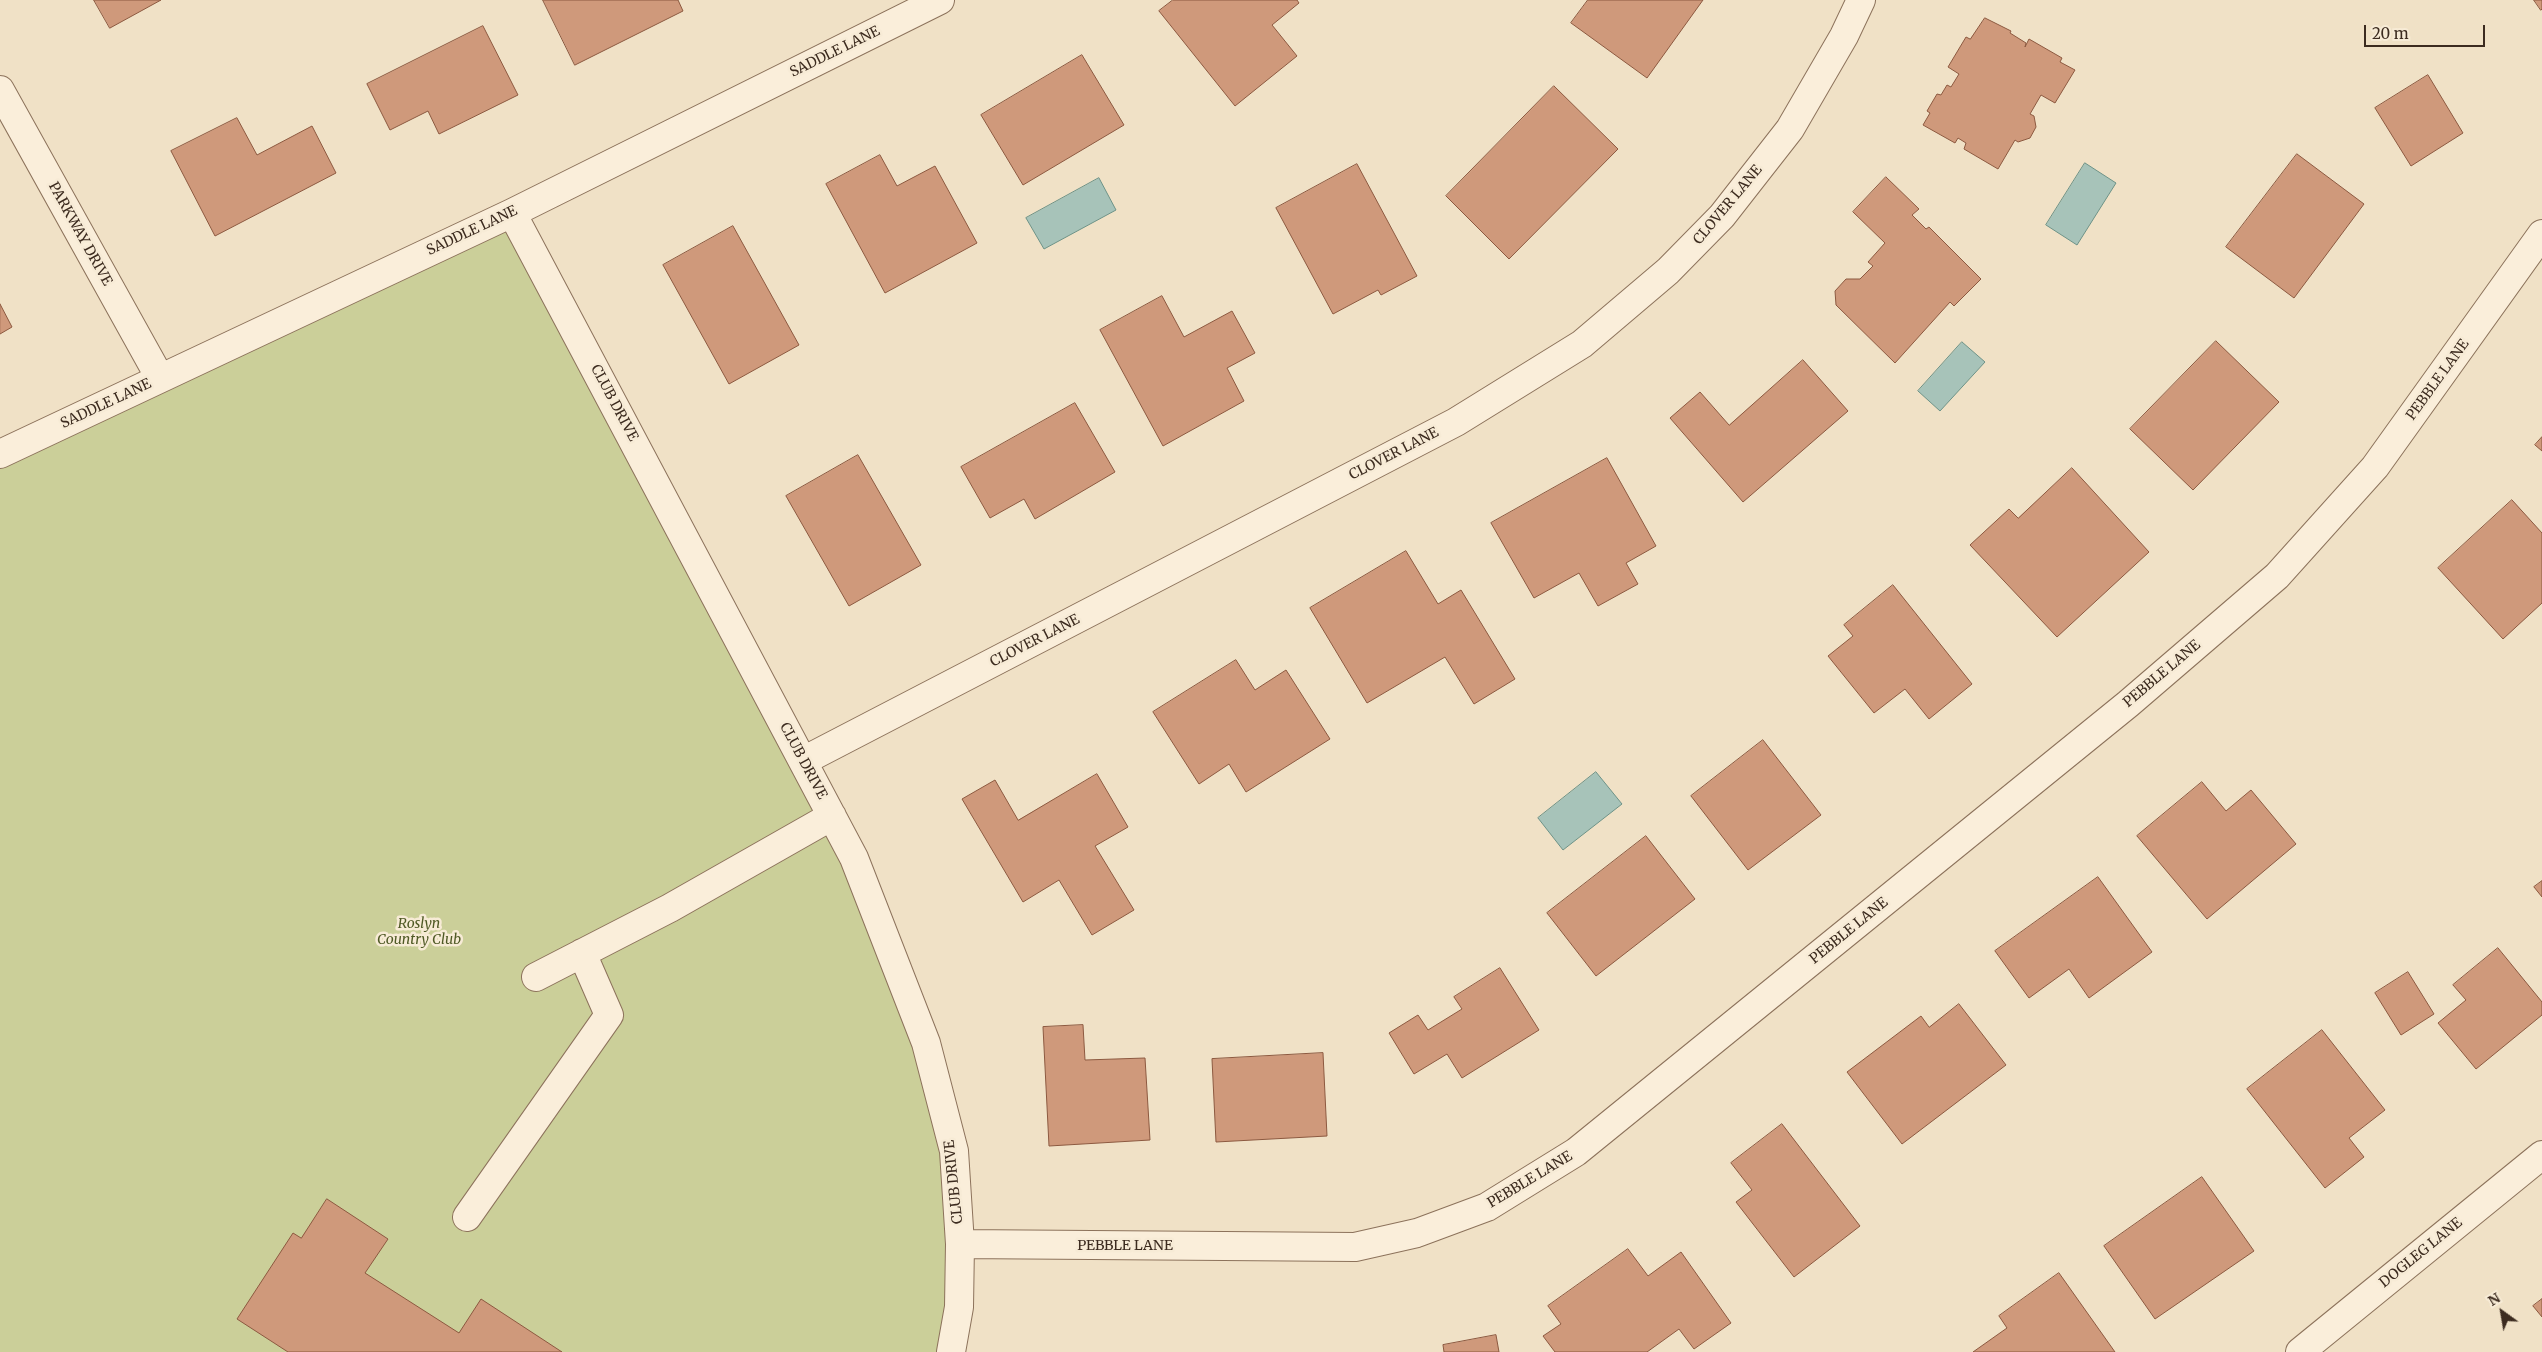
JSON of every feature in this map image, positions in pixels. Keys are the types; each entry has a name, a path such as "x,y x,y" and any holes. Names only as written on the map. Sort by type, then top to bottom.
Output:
{"street":[{"name":"SADDLE LANE","path":"0,454 512,213 940,0"},
{"name":"CLOVER LANE","path":"804,761 1456,422 1582,344 1668,271 1722,216 1790,128 1844,36 1861,0"},
{"name":"PARKWAY DRIVE","path":"0,90 160,378"},
{"name":"CLUB DRIVE","path":"512,213 854,858 926,1043 954,1152 960,1244 959,1306 951,1352"},
{"name":"PEBBLE LANE","path":"960,1244 1355,1247 1417,1234 1488,1207 1576,1152 2128,704 2277,576 2375,467 2542,234"},
{"path":"536,977 670,908 832,816"},
{"path":"467,1217 609,1015 582,953"},
{"name":"DOGLEG LANE","path":"2300,1352 2542,1155"}],"green space":[{"name":"Roslyn Country Club","path":"518,215 803,761 954,1151 950,1352 0,1352 0,457"}],"water":[{"path":"2085,163 2116,183 2077,245 2046,225"},
{"path":"1099,178 1116,210 1044,249 1026,218"},
{"path":"1962,342 1985,362 1940,411 1918,391"},
{"path":"1596,772 1622,804 1563,850 1538,818"}],"building":[{"path":"94,0 161,0 110,28"},
{"path":"543,0 678,0 683,11 575,65"},
{"path":"1173,0 1297,0 1299,3 1272,25 1297,56 1235,106 1159,11"},
{"path":"1588,0 1703,0 1647,78 1571,23"},
{"path":"2534,0 2542,0 2541,10"},
{"path":"1985,18 2011,31 2010,33 2026,43 2025,47 2029,39 2062,58 2060,62 2075,70 2055,103 2041,95 2030,114 2034,116 2036,127 2030,138 2018,142 2015,140 1998,169 1964,149 1966,143 1958,138 1955,143 1923,125 1930,113 1927,111 1937,94 1941,95 1947,85 1951,87 1959,74 1948,67 1966,37 1970,39"},
{"path":"483,26 518,95 439,134 428,111 390,130 367,84"},
{"path":"1082,55 1124,125 1023,185 981,115"},
{"path":"2428,75 2463,133 2411,166 2375,108"},
{"path":"1554,86 1618,149 1509,259 1446,196"},
{"path":"237,118 257,155 312,126 336,173 215,236 171,151"},
{"path":"2297,154 2364,204 2294,298 2226,247"},
{"path":"880,155 897,186 935,166 977,243 885,293 826,184"},
{"path":"1357,164 1417,276 1381,295 1378,290 1333,314 1276,208"},
{"path":"1886,177 1919,209 1912,215 1926,229 1929,227 1981,279 1954,306 1950,302 1895,363 1836,305 1835,291 1846,279 1860,279 1873,266 1868,262 1885,243 1853,212"},
{"path":"733,226 799,345 729,384 663,265"},
{"path":"1162,296 1184,337 1232,311 1255,353 1227,368 1244,401 1163,446 1100,330"},
{"path":"0,304 12,327 0,334"},
{"path":"2216,341 2279,402 2193,490 2130,429"},
{"path":"1803,360 1848,411 1743,502 1670,418 1700,392 1729,425"},
{"path":"1075,403 1115,472 1035,519 1024,499 990,518 961,467"},
{"path":"2542,437 2542,451 2535,445"},
{"path":"858,455 921,565 849,606 786,496"},
{"path":"1607,458 1656,546 1626,563 1638,584 1598,606 1579,573 1534,598 1491,523"},
{"path":"2072,468 2149,552 2057,637 1970,545 2009,509 2018,518"},
{"path":"2512,500 2542,533 2542,603 2503,639 2438,568"},
{"path":"1406,551 1438,604 1461,590 1515,679 1474,704 1445,657 1367,703 1310,608"},
{"path":"1893,585 1972,684 1929,719 1905,689 1874,713 1828,656 1853,636 1844,625"},
{"path":"1236,660 1255,690 1286,670 1330,739 1246,792 1229,764 1199,784 1153,712"},
{"path":"1763,740 1821,815 1748,870 1691,796"},
{"path":"1097,774 1128,827 1095,846 1134,910 1092,935 1059,880 1023,902 962,799 995,780 1018,820"},
{"path":"2202,782 2226,811 2251,790 2296,844 2207,919 2137,836"},
{"path":"1646,836 1695,899 1596,976 1547,913"},
{"path":"2098,877 2152,952 2089,998 2069,969 2029,998 1995,951"},
{"path":"2542,881 2542,897 2534,887"},
{"path":"2498,948 2542,1002 2542,1015 2476,1069 2438,1023 2466,1000 2453,985"},
{"path":"1500,968 1539,1030 1462,1078 1447,1054 1414,1074 1389,1033 1418,1015 1428,1030 1462,1009 1454,997"},
{"path":"2408,972 2434,1014 2401,1035 2375,993"},
{"path":"1959,1004 2006,1065 1902,1144 1847,1072 1921,1016 1929,1027"},
{"path":"1083,1025 1085,1060 1145,1058 1150,1140 1049,1146 1043,1027"},
{"path":"2322,1030 2385,1110 2349,1138 2364,1157 2325,1188 2247,1089"},
{"path":"1323,1053 1327,1136 1216,1142 1212,1059"},
{"path":"1782,1124 1860,1226 1794,1277 1736,1202 1752,1190 1731,1163"},
{"path":"2202,1177 2254,1251 2155,1319 2104,1246"},
{"path":"327,1199 388,1239 365,1273 459,1333 481,1299 562,1352 288,1352 237,1319 293,1233 301,1238"},
{"path":"1628,1249 1648,1276 1681,1252 1731,1323 1694,1349 1679,1329 1647,1352 1555,1352 1543,1336 1561,1324 1548,1306"},
{"path":"2059,1273 2115,1352 1973,1352 2007,1328 1999,1316"},
{"path":"2542,1299 2542,1317 2533,1306"},
{"path":"1496,1335 1499,1352 1444,1352 1443,1345"}]}
